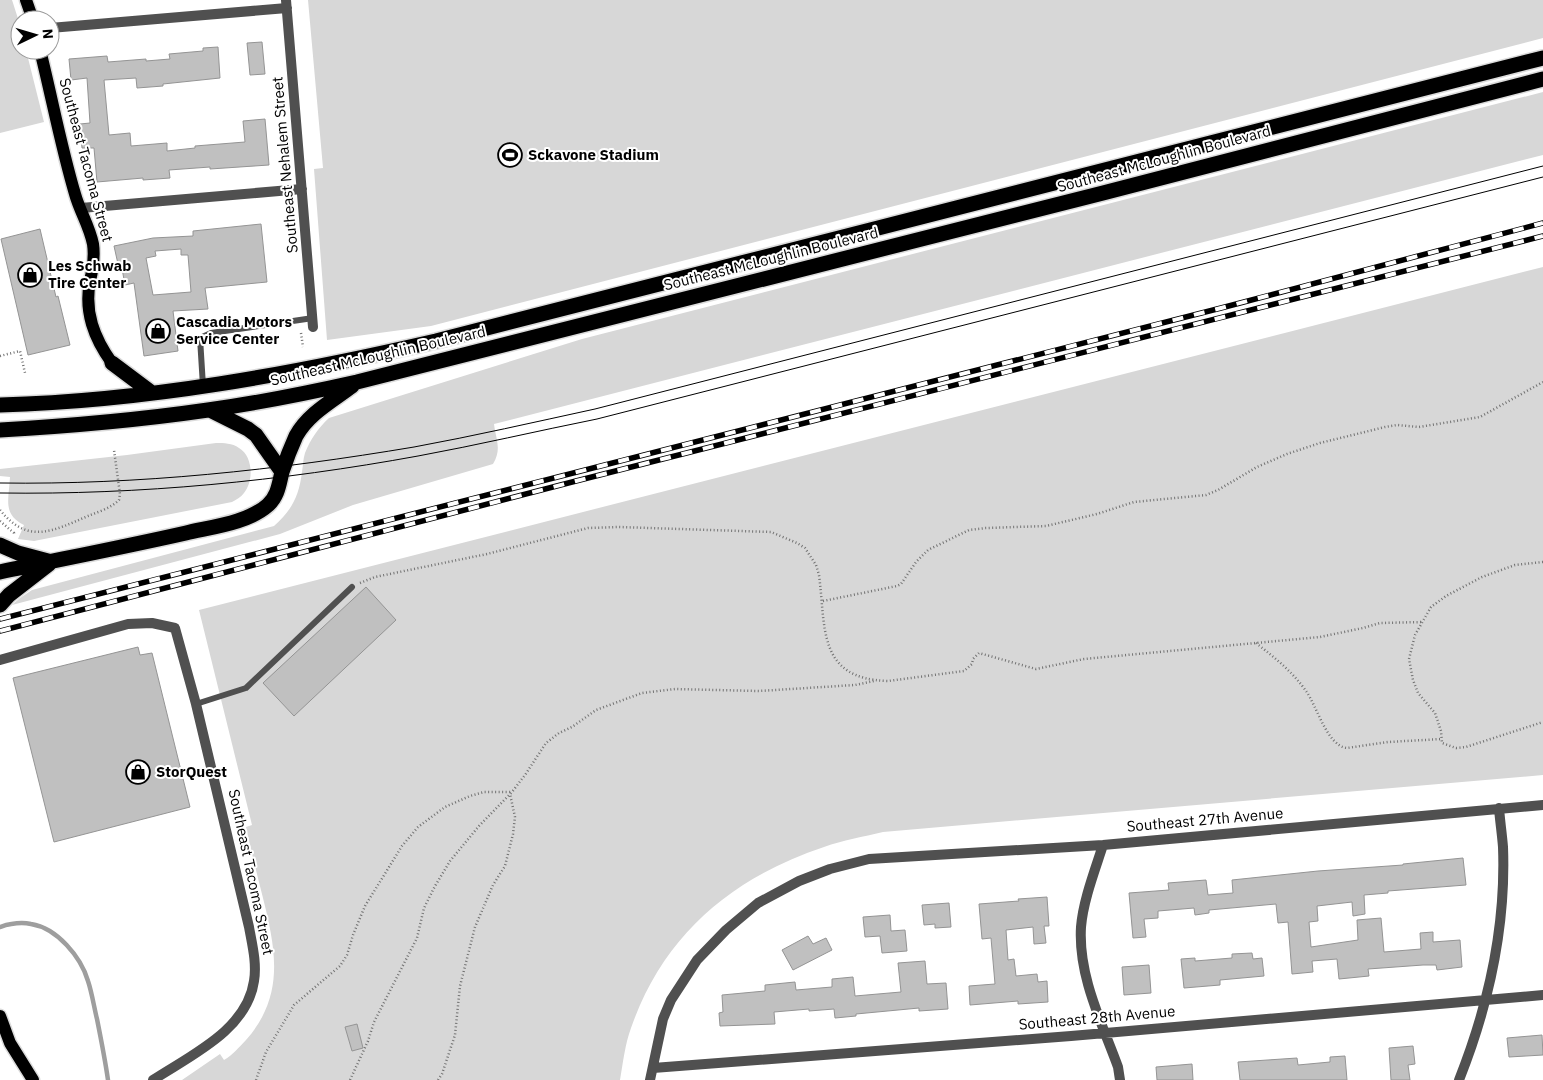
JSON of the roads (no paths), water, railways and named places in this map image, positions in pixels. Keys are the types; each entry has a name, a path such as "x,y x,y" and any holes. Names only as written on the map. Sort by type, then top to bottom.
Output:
{"highway":[{"name":"Southeast McLoughlin Boulevard","path":"0,405 152,393 203,386 319,366 436,341 1543,58"},
{"name":"Southeast McLoughlin Boulevard","path":"0,430 98,424 210,410 282,398 358,382 1093,196 1543,78"},
{"path":"112,362 152,393"},
{"path":"0,572 140,543 251,516 269,504 276,495 282,472 296,437 306,422 358,382"},
{"path":"210,410 256,435 282,472"},
{"path":"0,545 18,553 52,562"},
{"path":"0,605 52,562"}],"main road":[{"name":"Southeast Tacoma Street","path":"42,60 76,195 89,227 94,257 88,295 93,330 100,346 112,362"},
{"path":"0,1016 10,1043 33,1080"}],"street":[{"path":"60,27 287,4"},
{"name":"Southeast Nehalem Street","path":"287,4 313,323"},
{"path":"81,208 302,189"},
{"name":"Southeast Tacoma Street","path":"0,660 128,624 152,623 175,628 196,704 249,927 253,948 254,980 245,1008 231,1025 212,1041 153,1080"},
{"name":"Southeast 27th Avenue","path":"650,1080 663,1019 671,1000 697,960 726,930 758,903 799,881 830,869 869,859 1103,845 1543,805"},
{"path":"1459,1080 1486,1000 1494,957 1501,902 1503,847 1499,808"},
{"path":"1103,845 1085,906 1081,927 1083,959 1088,986 1106,1032 1120,1080"},
{"name":"Southeast 28th Avenue","path":"653,1068 1169,1028 1543,995"}],"lane":[{"path":"203,386 200,338 211,333 313,323"},
{"path":"196,704 246,688 352,587"}],"waterway":[{"path":"0,927 23,923 41,927 59,937 74,953 85,972 89,986 108,1080"}],"tram line":[{"path":"0,483 156,479 208,474 311,463 459,438 595,409 1543,166"},
{"path":"0,493 105,492 210,485 315,473 463,447 597,419 1543,177"}],"railway":[{"path":"0,619 1221,308 1543,223"},
{"path":"0,631 576,481 1543,236"}],"place":[{"name":"Sckavone Stadium","path":"510,155"},
{"name":"Les Schwab Tire Center","path":"30,275"},
{"name":"Cascadia Motors Service Center","path":"158,331"},
{"name":"StorQuest","path":"138,772"}]}
